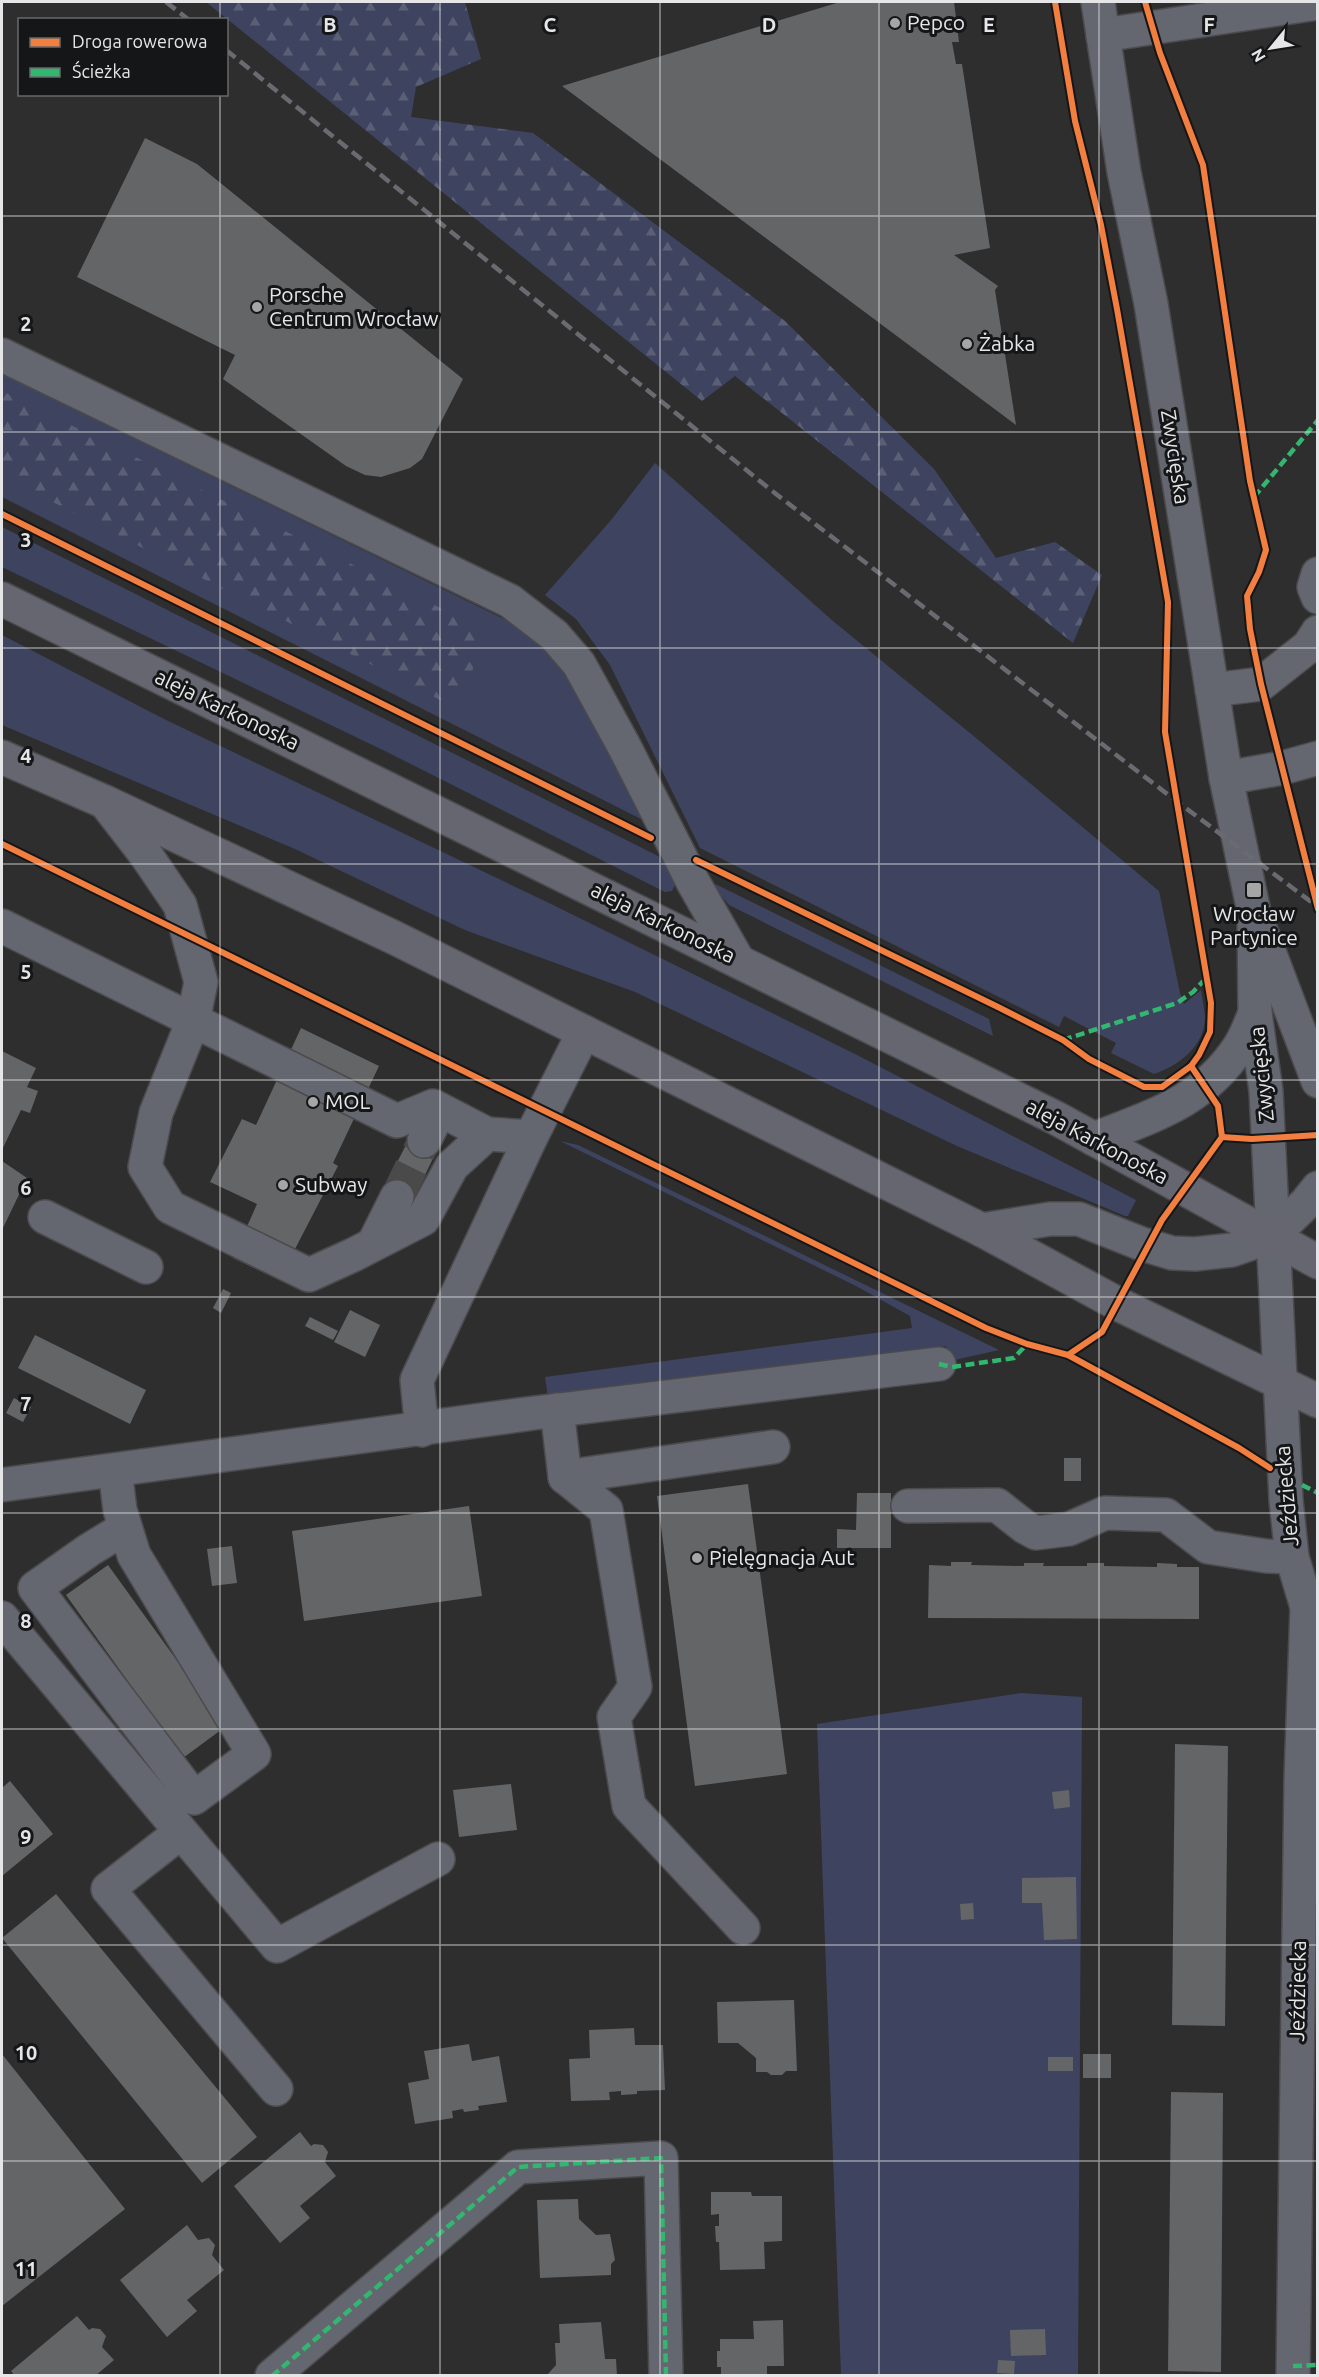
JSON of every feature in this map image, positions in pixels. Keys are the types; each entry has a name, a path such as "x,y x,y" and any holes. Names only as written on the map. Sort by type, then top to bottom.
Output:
{"main road":[{"name":"aleja Karkonoska","path":"2,599 737,959 1094,1139 1317,1262"},
{"path":"2,757 105,802 393,937 982,1230 1110,1300 1317,1401"}],"street":[{"name":"Zwycięska","path":"1098,2 1124,172 1151,304 1226,778 1254,912 1317,1081"},
{"path":"1103,35 1317,3"},
{"path":"2,355 510,601 554,635 579,664 624,746 693,882 737,959"},
{"path":"1317,574 1314,587 1317,597"},
{"path":"1212,690 1261,684 1308,646 1317,632"},
{"path":"1226,778 1282,768 1317,758"},
{"path":"105,802 146,855 180,905 201,982 193,1021 156,1113 145,1167 170,1207 309,1275 423,1219 452,1166 488,1134"},
{"name":"Zwycięska","path":"1254,912 1255,1013 1266,1091 1280,1383"},
{"path":"2,926 397,1121 433,1106 488,1134 531,1137"},
{"path":"1094,1139 1165,1112 1206,1086 1241,1045 1255,1013"},
{"path":"422,1430 417,1380 531,1137 584,1032"},
{"path":"424,1141 440,1110"},
{"path":"982,1230 1050,1219 1079,1219 1149,1246 1172,1252 1195,1254 1232,1250 1272,1236 1306,1203 1317,1188"},
{"path":"374,1243 397,1197"},
{"path":"45,1217 146,1268"},
{"path":"2,1485 557,1410 939,1364"},
{"name":"Jeździecka","path":"1280,1383 1286,1500 1292,1557 1312,1592 1301,1779 1301,2369"},
{"path":"557,1410 565,1476 606,1510 635,1687 614,1717 629,1806 743,1928"},
{"path":"565,1476 773,1447"},
{"path":"115,1470 120,1510 135,1555 254,1754 194,1798 35,1588 125,1528"},
{"path":"908,1506 997,1505 1035,1533 1069,1529 1105,1513 1166,1515 1208,1547 1266,1556 1292,1557"},
{"path":"2,1618 277,1946 438,1859"},
{"path":"181,1832 108,1889 276,2089"},
{"path":"272,2376 518,2167 661,2158 666,2376"}],"green space":[{"path":"206,2 465,2 481,59 416,87 411,117 533,133 785,321 934,469 996,558 1055,542 1102,575 1073,643 735,376 702,401"},
{"path":"2,374 504,619 553,658 570,681 643,820 2,497"},
{"path":"2,391 491,633 454,707 2,476"},
{"path":"655,463 833,621 1159,891 1184,1004 1201,990 1205,1015 1204,1026 1201,1036 1190,1052 1173,1065 1154,1074 1111,1053 1116,1043 1064,1016 1059,1027 700,848 610,665 576,619 545,595 612,519"},
{"path":"2,527 662,858 676,883 672,891 665,892 389,753 2,567"},
{"path":"2,635 164,719 549,903 857,1055 1136,1200 1128,1216 957,1146 635,992 465,930 295,849 2,725"},
{"path":"709,881 989,1019 993,1036 729,905"},
{"path":"560,1141 578,1145 999,1350 950,1361 946,1346 548,1397 545,1377 912,1328 910,1316 856,1286"},
{"path":"1021,1693 1082,1697 1078,2375 841,2375 817,1724"}],"building":[{"path":"840,2 954,2 959,42 952,42 956,64 962,64 990,248 954,255 998,286 995,290 1016,425 562,86"},
{"name":"Porsche Centrum Wrocław","path":"145,138 197,164 463,379 422,459 410,468 381,477 365,475 346,466 223,379 235,355 77,277"},
{"path":"301,1028 379,1066 333,1163 338,1166 279,1280 233,1258 257,1204 210,1182 242,1119 256,1125"},
{"path":"2,1051 36,1068 27,1087 38,1091 30,1113 21,1110 2,1150"},
{"path":"411,1135 438,1148 411,1204 383,1190"},
{"path":"2,1161 27,1178 2,1230"},
{"path":"223,1289 231,1293 221,1313 213,1308"},
{"path":"350,1310 380,1325 365,1357 334,1342"},
{"path":"310,1317 338,1331 333,1340 305,1326"},
{"path":"35,1335 146,1390 130,1424 18,1368"},
{"path":"14,1398 31,1407 23,1422 6,1413"},
{"path":"1064,1458 1081,1458 1081,1481 1064,1481"},
{"path":"748,1484 787,1774 695,1786 657,1496"},
{"path":"857,1493 891,1493 891,1548 837,1548 837,1529 856,1530"},
{"path":"469,1506 482,1596 304,1621 292,1531"},
{"path":"232,1546 237,1583 212,1586 207,1549"},
{"path":"951,1562 972,1562 971,1565 1024,1566 1024,1563 1044,1563 1043,1566 1087,1566 1087,1563 1104,1563 1104,1566 1157,1567 1157,1563 1177,1564 1177,1567 1199,1567 1199,1619 928,1618 929,1565 951,1566"},
{"path":"108,1565 225,1727 183,1758 66,1595"},
{"path":"1175,1744 1228,1746 1225,2026 1172,2025"},
{"path":"10,1781 53,1834 2,1876 2,1788"},
{"path":"511,1784 517,1830 459,1837 453,1790"},
{"path":"1069,1790 1070,1807 1054,1809 1052,1792"},
{"path":"1076,1877 1077,1939 1044,1940 1042,1903 1022,1903 1022,1878"},
{"path":"56,1894 257,2137 202,2183 2,1938"},
{"path":"973,1903 974,1919 961,1920 960,1904"},
{"path":"794,2000 797,2071 786,2071 782,2075 756,2072 756,2058 738,2043 718,2043 717,2002"},
{"path":"634,2028 635,2045 663,2045 665,2090 637,2091 637,2094 621,2095 621,2091 609,2092 610,2100 571,2101 569,2059 590,2058 589,2030"},
{"path":"469,2044 472,2061 499,2056 507,2102 478,2106 479,2110 452,2111 453,2118 415,2124 408,2083 429,2079 424,2051"},
{"path":"2,2054 125,2209 2,2306"},
{"path":"1083,2054 1111,2054 1111,2078 1083,2078"},
{"path":"1048,2057 1073,2057 1073,2071 1048,2071"},
{"path":"1171,2092 1223,2093 1221,2372 1168,2371"},
{"path":"300,2132 311,2146 323,2145 328,2152 325,2162 336,2176 300,2206 310,2218 280,2243 234,2186"},
{"path":"711,2192 751,2192 752,2196 782,2196 782,2241 764,2242 765,2269 720,2270 719,2242 716,2242 715,2226 719,2226 719,2214 711,2215"},
{"path":"578,2199 579,2219 596,2235 610,2234 615,2260 611,2264 611,2275 540,2278 537,2200"},
{"path":"187,2225 198,2240 209,2238 215,2245 212,2255 224,2270 187,2300 197,2311 167,2337 120,2280"},
{"path":"77,2316 89,2330 100,2329 106,2336 102,2347 114,2360 95,2376 15,2376 11,2371"},
{"path":"783,2320 784,2366 767,2366 767,2376 721,2376 721,2367 717,2367 720,2339 754,2339 753,2321"},
{"path":"601,2322 605,2359 616,2359 617,2376 548,2374 556,2365 555,2343 560,2343 559,2324"},
{"path":"1045,2329 1046,2355 1011,2356 1010,2330"},
{"path":"998,2360 1015,2361 1014,2374 997,2373"}],"tunnel":[{"path":"397,1197 424,1141"}],"railway":[{"path":"166,2 186,18"},
{"path":"228,52 776,494 1318,907"}],"marked path":[{"path":"1254,497 1318,420"},
{"path":"1063,1040 1177,1003 1193,992 1207,977"},
{"path":"939,1364 952,1367 1014,1358 1027,1344"},
{"path":"1302,1485 1318,1493"},
{"path":"272,2376 518,2167 661,2158 666,2376"},
{"path":"1293,2366 1318,2365"}],"cycle path":[{"path":"696,860 998,1007 1063,1040 1089,1059 1144,1087 1162,1087 1191,1066 1210,1032 1211,1003 1165,732 1168,602 1117,309 1101,225 1075,121 1055,2"},
{"path":"1145,2 1160,53 1203,165 1250,481 1266,550 1259,572 1247,596 1250,629 1261,684 1318,909"},
{"path":"2,514 651,838"},
{"path":"2,844 986,1328 1027,1344 1068,1355 1239,1448 1270,1468"},
{"path":"1068,1355 1102,1332 1162,1220 1222,1137 1218,1106 1191,1066"},
{"path":"1222,1137 1252,1139 1318,1135"}],"place":[{"name":"Pepco","path":"895,23"},
{"name":"Porsche Centrum Wrocław","path":"257,307"},
{"name":"Żabka","path":"967,344"},
{"name":"Wrocław Partynice","path":"1254,890"},
{"name":"MOL","path":"313,1102"},
{"name":"Subway","path":"283,1185"},
{"name":"Pielęgnacja Aut","path":"697,1558"}]}
